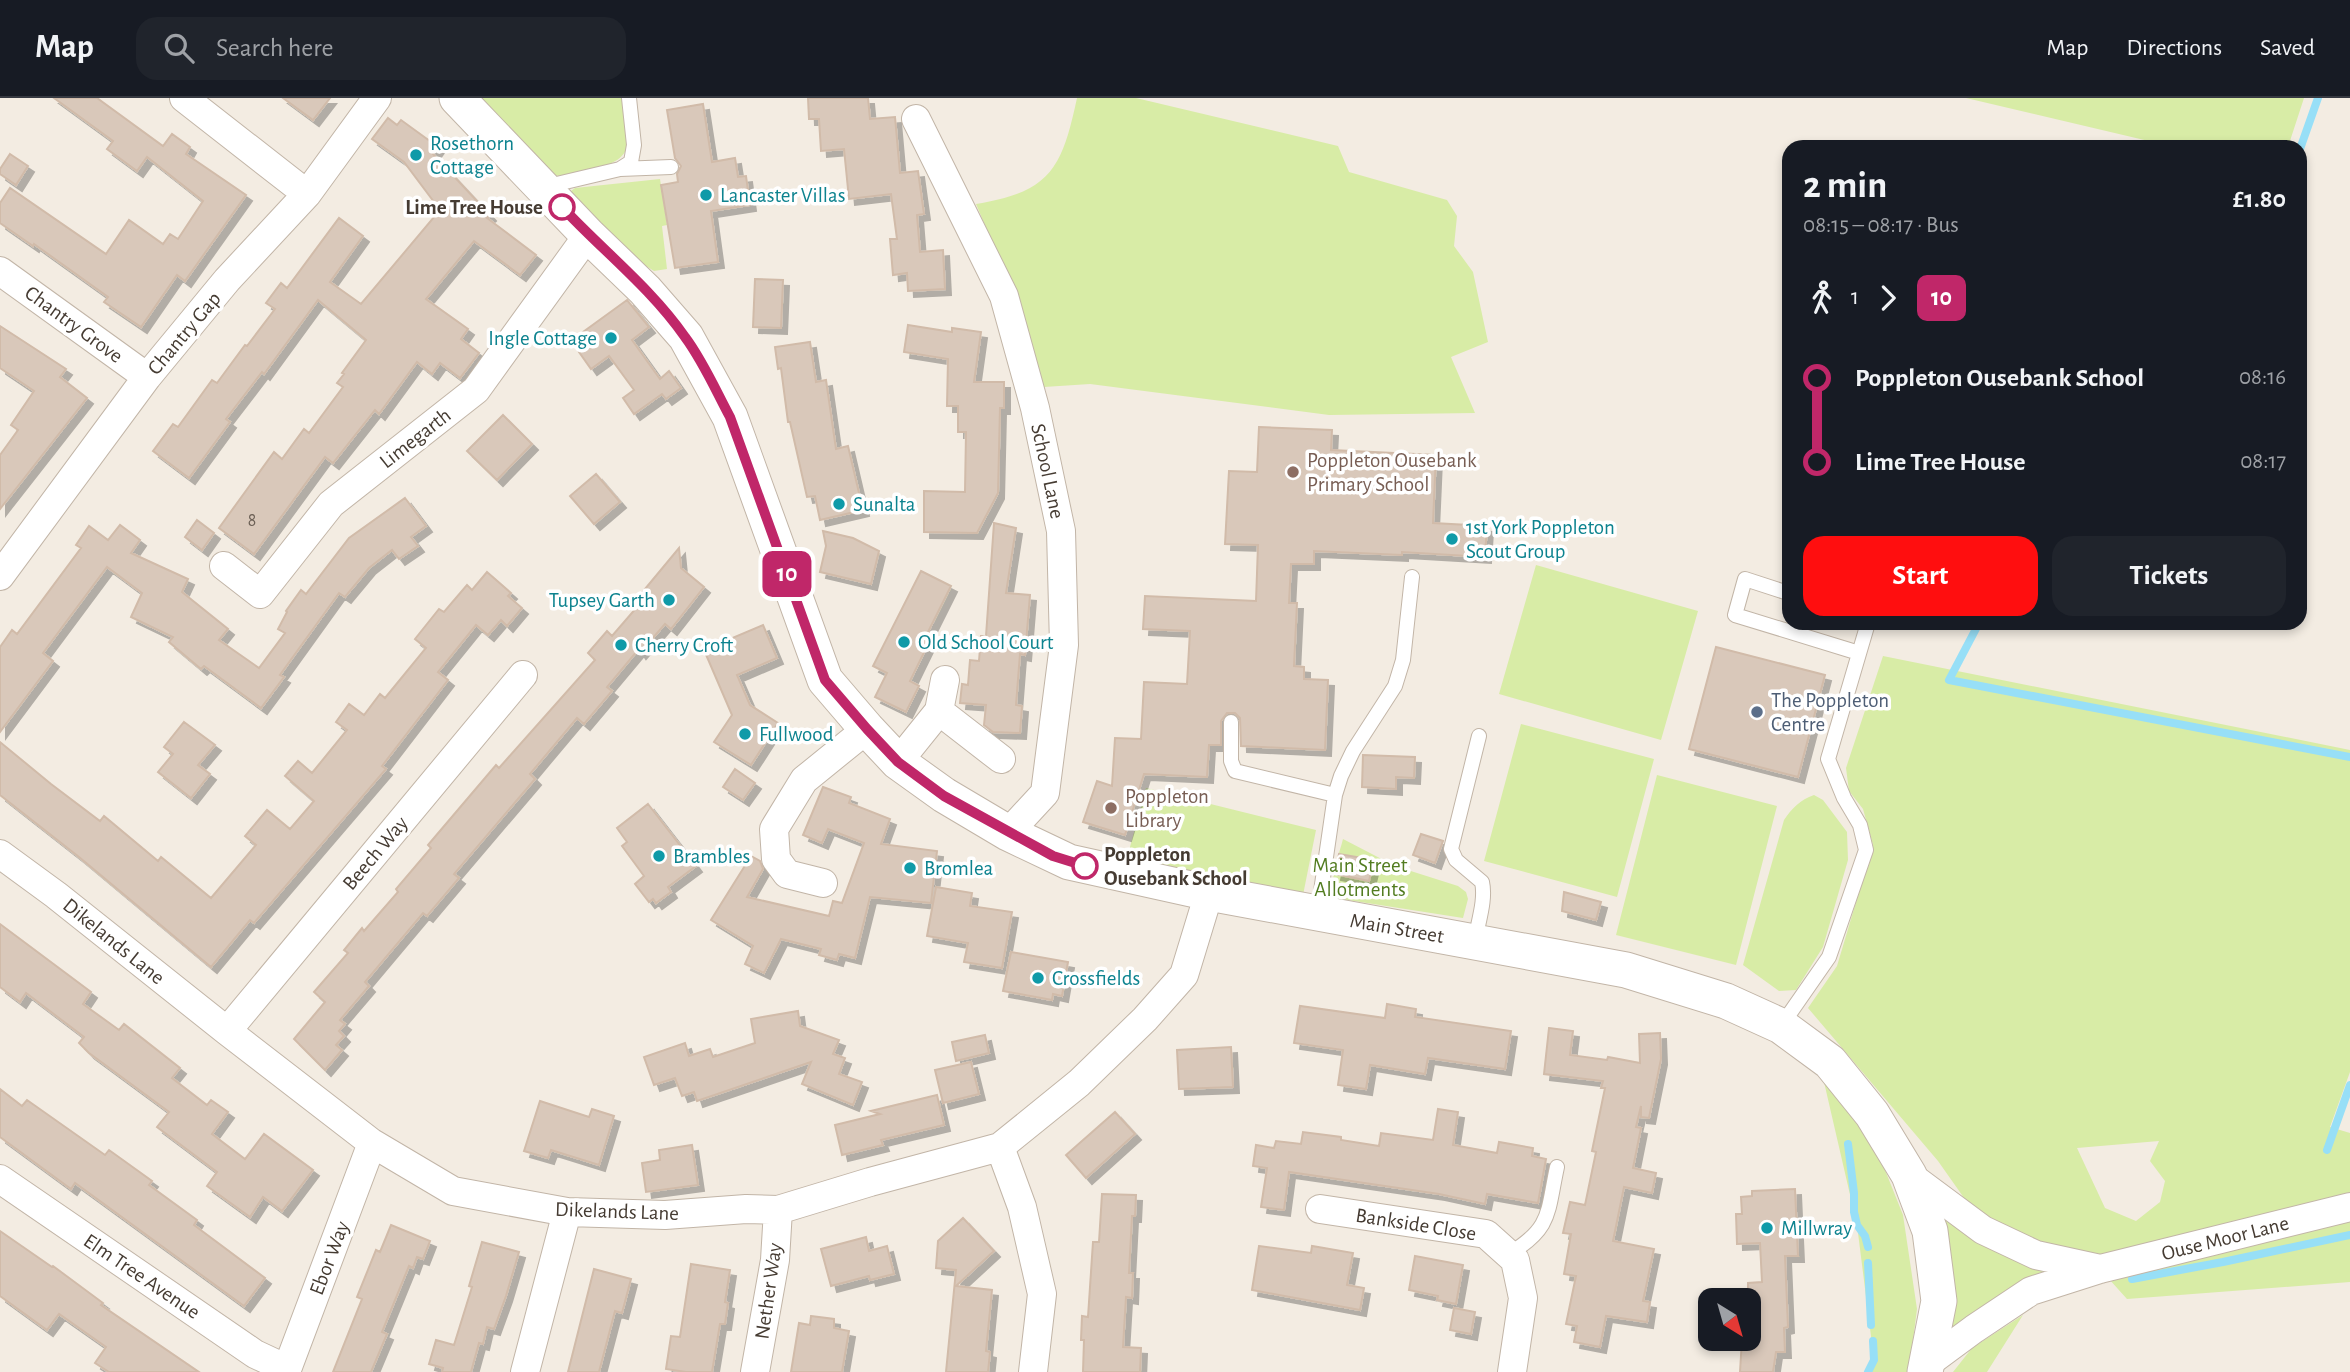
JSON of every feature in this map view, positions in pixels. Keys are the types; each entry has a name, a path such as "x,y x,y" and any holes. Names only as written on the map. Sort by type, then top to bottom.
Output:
{"street":[{"path":"184,98 307,194"},
{"name":"Chantry Gap","path":"4,564 147,377 227,280 307,194 377,98"},
{"name":"Main Street","path":"457,98 588,235 645,290 686,337 730,417 825,680 898,762 944,796 1008,833 1069,862 1209,893 1626,970 1726,1002 1781,1026 1830,1062 1872,1114 1909,1175 1930,1231 1939,1301 1926,1367"},
{"name":"School Lane","path":"916,119 1004,296 1035,408 1061,531 1064,645 1045,793 1008,833"},
{"name":"Limegarth","path":"224,566 260,594 331,504 476,390 588,235"},
{"name":"Chantry Grove","path":"0,271 147,377"},
{"name":"Beech Way","path":"227,1031 523,675"},
{"path":"898,762 939,711 945,680"},
{"path":"939,711 1001,759"},
{"path":"823,883 787,874 776,859 774,829 804,780 867,729"},
{"name":"Dikelands Lane","path":"0,854 372,1143 453,1191 567,1212 665,1215 746,1209 778,1210 1000,1147 1079,1083 1145,1019 1184,975 1209,893"},
{"name":"Ebor Way","path":"287,1371 372,1143"},
{"path":"1000,1147 1022,1207 1042,1294 1033,1372"},
{"name":"Ouse Moor Lane","path":"1909,1175 1983,1230 2036,1255 2100,1269"},
{"name":"Elm Tree Avenue","path":"0,1179 255,1354 287,1371"},
{"name":"Ouse Moor Lane","path":"1926,1367 1974,1329 2031,1291 2100,1269 2350,1208"},
{"name":"Bankside Close","path":"1320,1209 1486,1234 1509,1254"},
{"name":"Nether Way","path":"755,1372 775,1260 778,1210"},
{"path":"526,1372 567,1212"},
{"path":"1509,1254 1515,1260 1523,1298 1512,1372"}],"lane":[{"path":"620,169 631,162 634,145 629,98"},
{"path":"542,187 620,169 671,167"},
{"path":"1317,913 1335,795 1353,751 1395,686 1403,660 1412,577"},
{"path":"1782,591 1745,579 1735,615 1782,629"},
{"path":"1784,630 1859,653"},
{"path":"1781,1026 1829,957 1866,850 1860,825 1844,798 1828,759 1866,630"},
{"path":"1231,722 1231,761 1235,771 1335,795"},
{"path":"1475,942 1485,893 1482,882 1456,860 1451,849 1479,736"},
{"path":"1509,1254 1525,1244 1543,1226 1557,1167"}],"green space":[{"path":"480,98 622,98 628,137 626,151 611,164 600,168 554,175"},
{"path":"1077,98 1136,98 1338,146 1349,172 1447,200 1457,216 1454,246 1473,272 1488,342 1451,357 1475,413 1329,415 1090,384 1044,387 1022,313 976,204 1021,192 1037,184 1049,173 1065,142"},
{"path":"1966,98 2304,98 2290,140 2144,140"},
{"path":"660,179 667,225 662,226 667,269 654,271 574,198 571,191 575,188"},
{"path":"1536,565 1698,611 1661,740 1499,694"},
{"path":"1883,656 2350,750 2350,1072 2330,1127 2350,1133 2350,1282 2127,1299 2100,1269 2038,1249 1969,1205 1938,1161 1808,1008 1837,966 1873,845 1863,809 1849,791 1846,768","holes":["2159,1141 2150,1161 2165,1181 2160,1202 2136,1221 2105,1208 2077,1148"]},
{"path":"1521,724 1654,759 1617,897 1484,861"},
{"path":"1657,775 1777,806 1736,965 1616,935"},
{"name":"Main Street Allotments","path":"1146,788 1316,830 1303,895 1127,858"},
{"path":"1814,795 1823,800 1847,832 1848,860 1823,947 1796,990 1779,991 1743,965 1784,820 1797,805"},
{"name":"Main Street Allotments","path":"1343,839 1395,866 1458,886 1466,892 1468,899 1463,918 1335,898 1333,877"},
{"path":"1824,1082 1873,1140 1903,1215 1917,1309 1909,1372 1868,1372 1874,1360 1857,1225"},
{"path":"1941,1211 1991,1246 2046,1272 1949,1335"},
{"path":"2023,1315 1987,1372 1953,1372 1972,1348"}],"building":[{"path":"54,98 97,98 163,146 172,134 190,147 186,154 246,195 185,281 177,275 141,327 104,302 108,297 0,223 0,203 10,188 106,254 129,220 163,244 170,234 178,239 203,201 147,157 137,171 107,149 113,141"},
{"path":"283,98 330,98 313,120"},
{"path":"808,98 868,98 870,119 895,117 900,173 918,171 924,214 917,215 920,252 943,250 945,289 908,291 907,273 893,275 890,239 897,239 891,194 849,199 844,149 821,151 819,119 809,119"},
{"path":"703,104 712,162 735,158 738,177 746,176 750,205 711,211 718,262 675,268 661,185 678,182 677,174 681,166 675,158 667,110"},
{"path":"388,118 397,125 401,120 438,147 433,154 490,215 487,218 536,255 520,275 474,241 426,299 468,329 461,339 479,353 460,378 440,363 432,374 417,362 379,414 375,410 333,463 325,457 254,554 219,528 274,452 282,459 304,429 309,433 343,387 337,383 366,340 318,300 264,374 262,372 226,419 230,422 189,478 153,451 173,424 178,427 212,380 217,383 245,345 247,346 275,309 266,303 281,283 287,288 339,218 363,236 330,282 361,304 440,210 404,162 372,139"},
{"path":"10,154 28,166 16,185 0,174 0,169"},
{"path":"755,279 783,280 781,328 753,327"},
{"path":"627,300 649,327 632,340 660,379 669,371 681,388 666,399 662,394 634,414 623,398 634,390 609,356 591,369 579,352 591,344 583,332"},
{"path":"908,325 952,332 952,328 981,332 974,382 1004,382 1004,408 1000,408 998,493 977,533 924,532 924,491 965,492 966,432 958,432 958,406 947,406 948,359 904,352"},
{"path":"0,326 66,369 60,377 87,398 0,509 0,455 18,430 11,425 34,391 0,368"},
{"path":"810,342 816,382 826,380 836,449 848,446 863,510 820,520 815,496 807,497 788,422 781,368 778,369 775,347"},
{"path":"503,415 532,444 497,480 467,451"},
{"path":"1259,427 1332,430 1331,450 1436,455 1433,523 1487,526 1485,557 1314,551 1314,564 1291,564 1289,603 1297,603 1294,666 1304,667 1304,679 1328,680 1325,750 1241,746 1240,718 1235,713 1227,713 1221,721 1221,745 1209,745 1207,777 1144,774 1125,835 1083,822 1097,781 1112,786 1115,738 1141,739 1144,682 1187,684 1190,631 1143,629 1145,596 1256,601 1258,545 1225,544 1229,471 1257,472"},
{"path":"596,474 620,502 594,524 570,496"},
{"path":"405,498 426,526 411,537 418,546 399,559 392,550 369,568 345,597 339,593 280,675 284,677 261,708 204,666 201,669 169,642 173,637 131,617 142,593 107,567 43,653 53,661 0,732 0,647 12,630 17,634 81,548 76,545 89,526 108,540 120,525 140,540 131,553 188,579 182,592 228,629 219,640 259,668 285,633 278,629 286,611 301,590 306,594 349,538"},
{"path":"197,520 214,533 202,550 185,537"},
{"path":"994,523 1016,528 1006,593 1030,595 1025,655 1020,654 1016,705 1022,706 1020,733 993,732 984,725 986,705 960,703 962,684 968,685 970,660 979,661 981,636 986,636"},
{"path":"823,531 853,538 879,551 871,584 820,572 826,546"},
{"path":"679,548 681,568 704,587 671,629 665,624 640,653 638,650 607,687 612,691 584,724 577,718 530,774 535,779 454,874 459,878 427,916 423,913 365,982 369,986 340,1020 345,1024 339,1031 344,1036 336,1045 342,1050 325,1070 294,1039 325,1002 314,992 348,953 344,950 362,928 364,931 398,892 396,889 431,848 428,845 496,765 499,768 595,660 588,653 607,631 612,636 644,599 640,595"},
{"name":"Old School Court","path":"921,571 951,586 928,632 933,634 910,681 919,686 906,712 875,697 887,673 873,666"},
{"path":"487,572 511,593 508,596 522,608 507,626 501,620 488,635 476,625 438,672 448,680 382,766 386,769 254,923 250,920 211,967 0,795 0,742 100,821 104,816 158,861 161,857 211,898 256,845 245,836 267,810 290,829 314,801 285,776 298,761 312,773 347,730 336,722 349,704 364,715 380,694 385,698 426,648 415,639 439,609 444,612 467,585 472,590"},
{"path":"763,625 777,658 737,675 750,705 778,723 751,765 714,742 732,715 704,650"},
{"name":"The Poppleton Centre","path":"1716,647 1825,675 1798,777 1689,749"},
{"path":"184,722 215,745 198,765 210,774 191,798 158,772 173,754 164,747"},
{"path":"1363,755 1415,757 1414,778 1396,777 1396,789 1362,787"},
{"path":"735,769 755,783 743,800 723,787"},
{"path":"823,787 851,797 849,803 890,819 881,844 937,851 931,903 870,897 855,958 839,954 837,960 819,955 821,949 781,939 764,973 745,964 753,946 711,920 751,856 760,861 763,869 747,897 829,916 833,901 842,903 864,843 828,829 822,843 803,835"},
{"name":"Brambles","path":"648,804 696,866 668,887 671,892 656,903 653,899 649,902 635,884 644,876 622,846 627,842 617,828"},
{"path":"1421,834 1443,841 1435,863 1413,855"},
{"path":"1339,854 1374,860 1369,881 1335,874"},
{"path":"936,887 972,893 970,906 1012,912 1002,968 964,962 968,943 927,936"},
{"path":"1564,892 1601,902 1596,920 1562,911"},
{"path":"0,924 91,992 83,1004 119,1030 124,1024 180,1068 172,1078 207,1105 211,1100 228,1112 212,1134 245,1159 264,1134 313,1170 282,1211 263,1197 250,1217 207,1186 217,1172 157,1127 169,1112 89,1053 79,1043 84,1037 26,993 20,1002 0,987"},
{"name":"Crossfields","path":"1011,952 1068,962 1062,996 1053,994 1052,1000 1003,991"},
{"path":"1387,1004 1416,1009 1415,1017 1511,1031 1505,1069 1428,1058 1425,1074 1370,1065 1366,1089 1338,1085 1343,1050 1294,1043 1300,1006 1385,1018"},
{"path":"798,1011 800,1026 839,1040 833,1054 845,1058 839,1074 862,1082 853,1105 802,1084 811,1062 697,1101 694,1092 682,1096 675,1078 654,1085 644,1057 685,1043 689,1056 710,1049 713,1057 755,1043 751,1019"},
{"path":"1549,1028 1573,1031 1570,1055 1607,1060 1608,1057 1640,1063 1639,1034 1660,1033 1661,1059 1649,1118 1641,1117 1641,1106 1636,1127 1641,1128 1633,1168 1656,1173 1652,1193 1624,1187 1613,1241 1654,1249 1643,1301 1650,1302 1647,1322 1606,1316 1600,1347 1574,1342 1577,1326 1566,1324 1576,1276 1564,1274 1571,1234 1563,1233 1570,1202 1585,1205 1596,1152 1592,1151 1605,1088 1601,1088 1603,1081 1544,1074"},
{"path":"985,1035 989,1053 956,1061 952,1042"},
{"path":"1231,1047 1233,1087 1179,1089 1177,1050"},
{"path":"971,1062 979,1094 943,1103 935,1070"},
{"path":"0,1089 22,1106 27,1100 105,1155 109,1150 152,1181 149,1185 197,1220 194,1225 265,1278 244,1306 75,1183 71,1189 0,1137"},
{"path":"937,1095 944,1125 881,1140 883,1145 842,1155 835,1125 880,1114 871,1111"},
{"path":"540,1101 589,1117 592,1109 614,1116 599,1165 551,1150 548,1158 524,1151"},
{"path":"1438,1109 1458,1112 1453,1145 1497,1153 1499,1142 1533,1148 1532,1156 1546,1159 1538,1203 1487,1194 1485,1204 1439,1194 1289,1172 1284,1210 1261,1207 1267,1168 1253,1166 1256,1145 1274,1148 1276,1141 1301,1144 1303,1132 1379,1146 1381,1133 1433,1140"},
{"path":"1115,1112 1135,1134 1086,1178 1066,1155"},
{"path":"692,1145 698,1185 646,1192 642,1163 660,1160 659,1150"},
{"path":"1795,1189 1798,1256 1785,1256 1788,1327 1784,1328 1785,1352 1776,1352 1773,1372 1740,1372 1741,1351 1761,1351 1761,1288 1748,1288 1748,1283 1762,1282 1760,1243 1737,1244 1736,1214 1742,1214 1741,1197 1752,1196 1752,1191"},
{"path":"1102,1194 1136,1195 1135,1216 1132,1216 1129,1273 1133,1273 1132,1298 1126,1297 1123,1347 1141,1348 1140,1372 1083,1372 1082,1316 1088,1317 1093,1242 1099,1242"},
{"path":"963,1218 994,1251 956,1286 992,1290 986,1351 990,1352 988,1372 946,1372 956,1270 936,1268 938,1241"},
{"path":"391,1225 430,1241 423,1259 417,1257 413,1268 409,1266 382,1332 387,1334 371,1372 333,1372 362,1299 357,1297 376,1250 380,1252"},
{"path":"0,1231 199,1372 109,1372 95,1363 106,1347 59,1314 47,1330 0,1296"},
{"path":"866,1237 869,1251 887,1246 894,1274 870,1280 869,1276 831,1286 821,1249"},
{"path":"482,1242 519,1252 506,1296 494,1329 487,1327 483,1344 479,1343 471,1372 442,1372 443,1368 429,1364 436,1340 454,1345 472,1287 469,1286"},
{"path":"1259,1246 1311,1253 1312,1246 1353,1253 1347,1285 1364,1288 1360,1310 1252,1290"},
{"path":"1415,1256 1463,1265 1456,1304 1437,1300 1438,1296 1409,1290"},
{"path":"691,1264 730,1270 725,1324 720,1324 712,1372 666,1369 671,1336 680,1337"},
{"path":"594,1269 631,1279 622,1313 615,1311 599,1372 568,1372"},
{"path":"1454,1308 1475,1312 1471,1334 1450,1330"},
{"path":"811,1316 834,1319 834,1328 849,1331 842,1372 791,1372 799,1323 810,1325"}],"waterway":[{"path":"2303,140 2318,98"},
{"path":"1975,630 1949,680 2350,757"},
{"path":"2327,1150 2350,1085"},
{"path":"1848,1144 1854,1212 1868,1247"},
{"path":"2132,1279 2350,1235"},
{"path":"1868,1263 1871,1325"},
{"path":"1868,1372 1874,1360 1873,1341"}],"bus line":[{"name":"10","path":"562,207 645,290 686,337 730,417 825,680 898,762 944,796 1053,856 1085,866"}],"place":[{"name":"Rosethorn Cottage","path":"416,155"},
{"name":"Lancaster Villas","path":"706,195"},
{"name":"Lime Tree House","path":"562,207"},
{"name":"Ingle Cottage","path":"611,338"},
{"name":"Poppleton Ousebank Primary School","path":"1293,472"},
{"name":"Sunalta","path":"839,504"},
{"name":"1st York Poppleton Scout Group","path":"1452,539"},
{"name":"Tupsey Garth","path":"669,600"},
{"name":"Old School Court","path":"904,642"},
{"name":"Cherry Croft","path":"621,645"},
{"name":"The Poppleton Centre","path":"1757,712"},
{"name":"Fullwood","path":"745,734"},
{"name":"Poppleton Library","path":"1111,808"},
{"name":"Brambles","path":"659,856"},
{"name":"Poppleton Ousebank School","path":"1085,866"},
{"name":"Bromlea","path":"910,868"},
{"name":"Crossfields","path":"1038,978"},
{"name":"Millwray","path":"1767,1228"}]}
